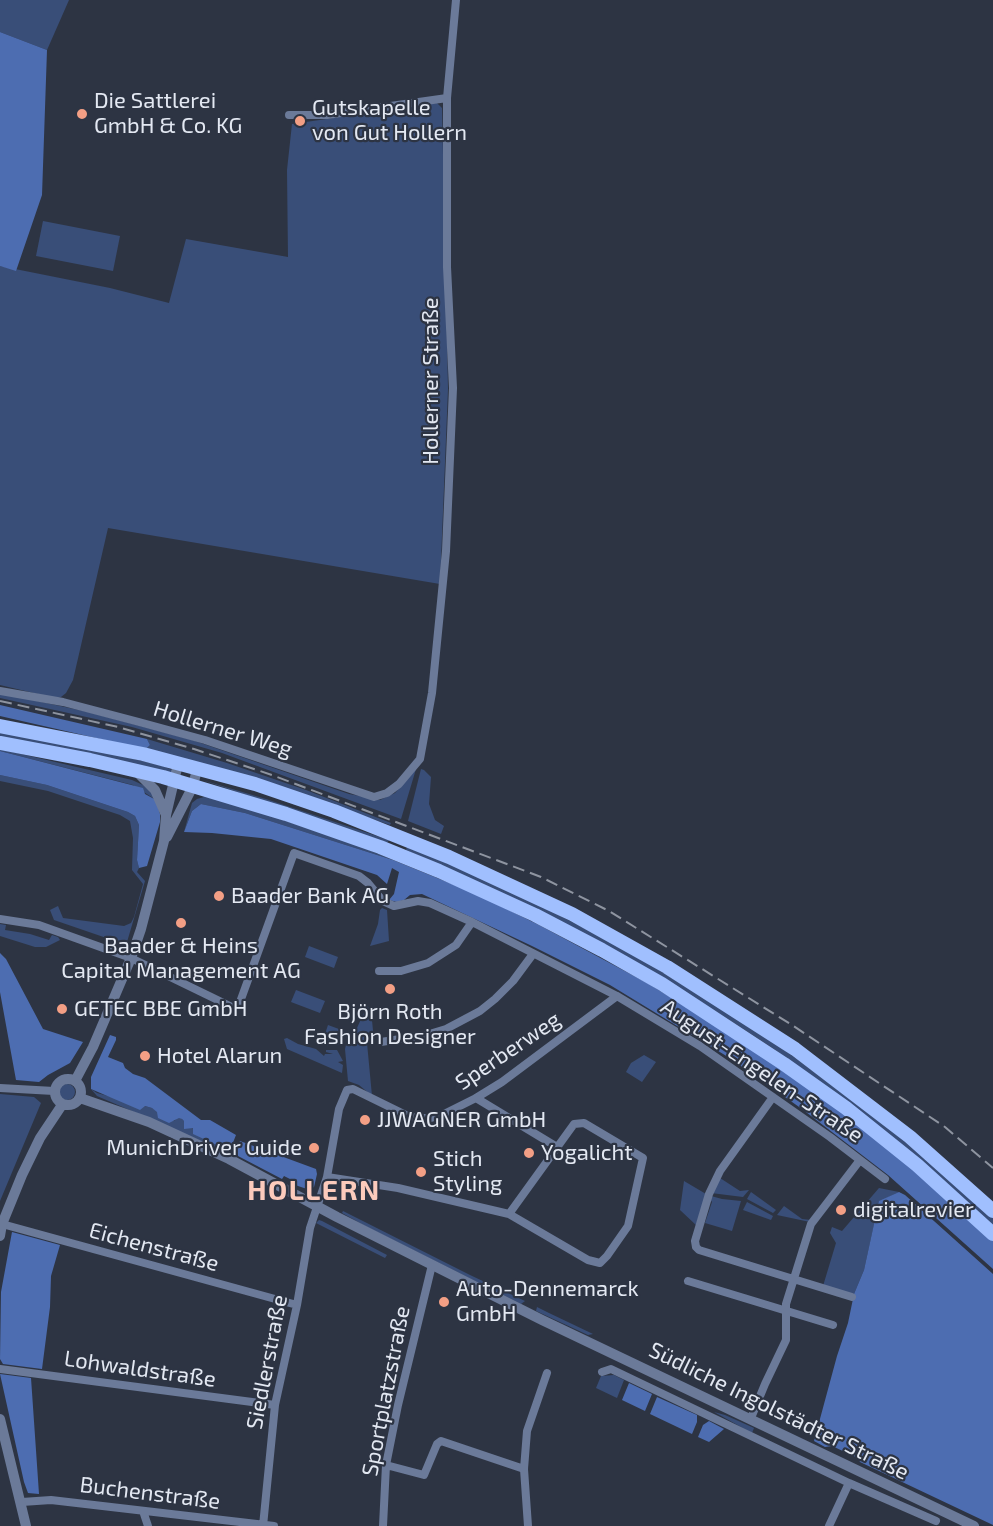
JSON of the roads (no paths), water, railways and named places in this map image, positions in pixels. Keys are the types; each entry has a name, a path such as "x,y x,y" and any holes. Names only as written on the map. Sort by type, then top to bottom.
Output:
{"main road":[{"path":"0,726 100,744 295,798 450,857 572,914 639,950 726,1003 795,1049 910,1137 993,1211"},
{"path":"0,743 136,771 286,813 380,847 475,887 602,950 662,984 718,1020 846,1108 917,1165 993,1234"}],"street":[{"name":"Hollerner Straße","path":"420,759 432,693 448,520 453,388 447,267 447,98 456,0"},
{"path":"289,115 327,115 447,98"},
{"name":"Hollerner Weg","path":"0,691 63,702 205,740 374,797 387,794 399,784 420,759"},
{"path":"75,1081 93,1047 131,958 150,899 164,841 166,815 178,764"},
{"path":"164,841 193,786 197,769"},
{"path":"136,771 155,790 166,815"},
{"name":"August-Engelen-Straße","path":"131,958 234,1008 238,1006 294,853 359,876 383,901 394,906 418,901 430,903 617,996 698,1044 885,1179"},
{"path":"0,919 39,926 131,958"},
{"path":"379,971 413,969 428,963 456,945 472,922"},
{"path":"381,1042 446,1029 477,1013 508,987 533,954"},
{"name":"Sperberweg","path":"346,1089 353,1089 386,1107 417,1118 436,1116 502,1083 617,996"},
{"path":"66,1079 75,1081 81,1090 80,1098 75,1104 62,1105 56,1099 54,1091 58,1083 66,1079"},
{"path":"0,1088 54,1091"},
{"name":"Siedlerstraße","path":"262,1525 274,1406 297,1305 310,1228 327,1177 339,1109 346,1089"},
{"path":"773,1097 720,1171 709,1194 695,1243 699,1250 852,1297"},
{"name":"Südliche Ingolstädter Straße","path":"80,1098 149,1122 229,1159 432,1265 974,1526"},
{"path":"476,1098 557,1147"},
{"path":"0,1236 2,1224 15,1190 40,1138 62,1105"},
{"path":"327,1177 407,1190 509,1214 588,1260 600,1263 628,1226 643,1158 584,1123 574,1124 509,1214"},
{"path":"752,1418 765,1384 786,1341 786,1304 811,1224 860,1160"},
{"name":"Eichenstraße","path":"2,1224 297,1305"},
{"name":"Sportplatzstraße","path":"383,1526 386,1465 397,1407 432,1265"},
{"path":"688,1281 833,1325"},
{"name":"Lohwaldstraße","path":"0,1369 274,1406"},
{"path":"602,1372 611,1370 849,1483 936,1521"},
{"path":"528,1526 524,1469 527,1431 547,1373"},
{"path":"0,1419 26,1526"},
{"path":"386,1465 424,1475 437,1444 441,1441 524,1469"},
{"path":"829,1526 849,1483"},
{"name":"Buchenstraße","path":"22,1502 51,1500 274,1526"},
{"path":"143,1511 148,1526"}],"railway":[{"path":"0,701 118,727 194,749 272,775 541,877 609,911 792,1025 945,1127 993,1168"}],"place":[{"name":"Die Sattlerei GmbH & Co. KG","path":"82,114"},
{"name":"Gutskapelle von Gut Hollern","path":"300,121"},
{"name":"Baader Bank AG","path":"219,896"},
{"name":"Baader & Heins Capital Management AG","path":"181,923"},
{"name":"Björn Roth Fashion Designer","path":"390,989"},
{"name":"GETEC BBE GmbH","path":"62,1009"},
{"name":"Hotel Alarun","path":"145,1056"},
{"name":"JJWAGNER GmbH","path":"365,1120"},
{"name":"MunichDriver Guide","path":"314,1148"},
{"name":"Yogalicht","path":"529,1153"},
{"name":"Stich Styling","path":"421,1172"},
{"name":"digitalrevier","path":"841,1210"},
{"name":"Auto-Dennemarck GmbH","path":"444,1302"}],"district":[{"name":"HOLLERN","path":"314,1191"}]}
